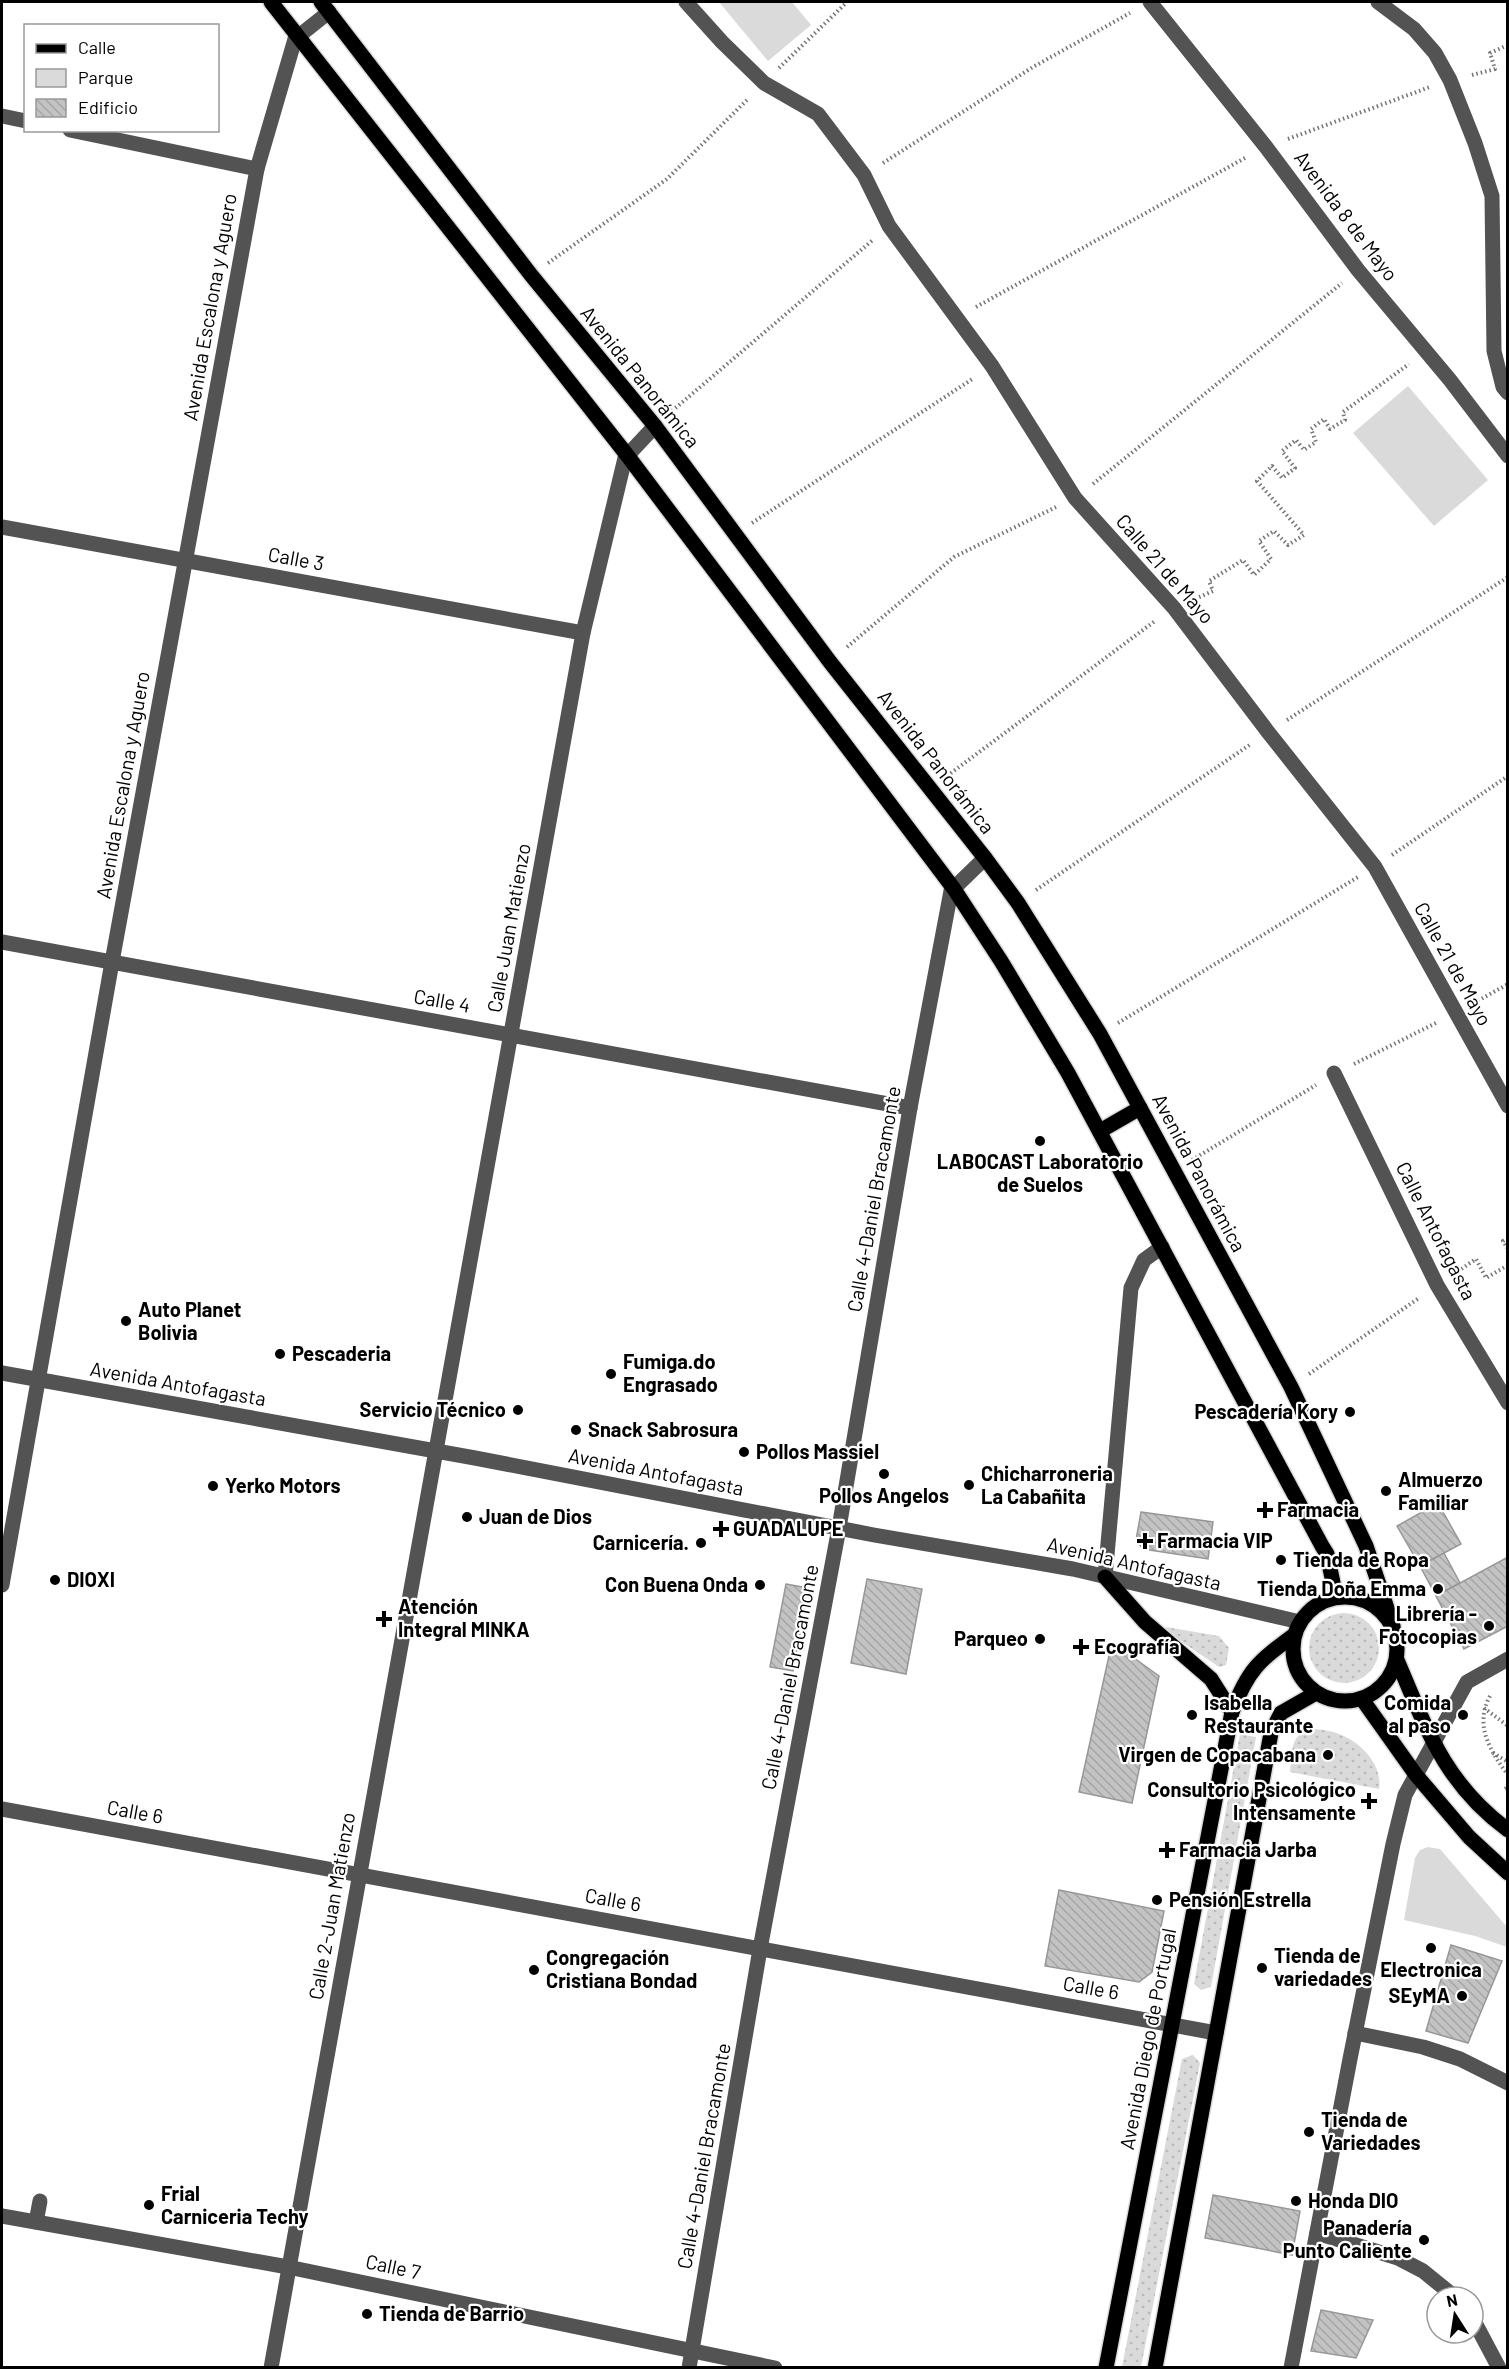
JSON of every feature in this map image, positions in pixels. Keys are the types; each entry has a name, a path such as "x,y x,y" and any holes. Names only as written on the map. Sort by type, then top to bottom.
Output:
{"main road":[{"path":"271,2 627,455 954,889 1038,1022 1100,1131 1327,1554 1336,1597"},
{"name":"Avenida Panorámica","path":"325,7 531,275 655,426 830,662 1018,903 1100,1034 1291,1387 1366,1546 1393,1626"},
{"path":"1100,1131 1140,1108"},
{"path":"1105,1577 1145,1622 1211,1679 1232,1712"},
{"path":"1336,1597 1353,1597 1369,1602 1383,1612 1393,1626 1398,1642 1397,1660 1390,1677 1378,1691 1362,1699 1338,1701 1316,1693 1304,1682 1296,1668 1293,1651 1297,1629 1310,1611 1322,1602 1336,1597"},
{"name":"Avenida Diego de Portugal","path":"1106,2367 1232,1712 1241,1687 1260,1660 1297,1629"},
{"path":"1397,1660 1433,1745 1445,1765 1486,1814 1508,1830"},
{"path":"1155,2367 1271,1733 1281,1713 1316,1693"},
{"path":"1362,1699 1416,1775 1469,1838 1508,1873"}],"street":[{"name":"Calle 21 de Mayo","path":"686,2 722,42 764,83 818,114 864,175 889,226 992,366 1075,498 1174,608 1375,867 1508,1106"},
{"name":"Avenida 8 de Mayo","path":"1150,2 1266,147 1358,270 1426,351 1508,456"},
{"path":"1378,2 1414,29 1435,53 1450,80 1475,143 1492,196 1494,351 1503,387 1508,393"},
{"path":"298,34 325,7"},
{"name":"Avenida Escalona y Aguero","path":"2,1586 112,962 257,169 298,34"},
{"path":"2,116 24,121"},
{"path":"80,132 257,169"},
{"path":"627,455 655,426"},
{"name":"Calle Juan Matienzo","path":"435,1451 583,633 627,455"},
{"name":"Calle 3","path":"2,527 583,633"},
{"path":"954,889 985,858"},
{"name":"Calle 4-Daniel Bracamonte","path":"689,2367 760,1948 839,1528 910,1108 951,891 954,889"},
{"name":"Calle 4","path":"2,942 910,1108"},
{"name":"Calle Antofagasta","path":"1334,1073 1437,1285 1508,1403"},
{"path":"1105,1577 1131,1288 1144,1260 1162,1247"},
{"name":"Avenida Antofagasta","path":"2,1373 1073,1569 1297,1629"},
{"name":"Calle 2-Juan Matienzo","path":"271,2367 435,1451"},
{"path":"1291,2367 1355,2033 1397,1825 1406,1795 1467,1682 1508,1659"},
{"name":"Calle 6","path":"2,1809 1216,2033"},
{"path":"1355,2033 1409,2043 1460,2059 1508,2083"},
{"path":"36,2222 40,2202"},
{"name":"Calle 7","path":"2,2216 288,2266 692,2352 775,2367"},
{"path":"1317,2233 1398,2259 1423,2271 1440,2285"},
{"path":"1485,2341 1499,2367"}],"path":[{"path":"531,275 668,179 847,2"},
{"path":"864,175 1033,67 1150,2"},
{"path":"957,317 1266,147 1450,80 1496,69 1490,53 1508,45"},
{"path":"655,426 889,226"},
{"path":"830,662 954,557 1075,498 1358,270"},
{"path":"929,789 1174,608 1213,591 1209,581 1243,560 1254,575 1272,560 1259,541 1274,531 1288,545 1304,535 1257,481 1272,466 1282,478 1295,468 1282,451 1296,440 1304,450 1316,442 1311,429 1324,419 1330,429 1345,420 1343,412 1426,351"},
{"path":"734,535 992,366"},
{"path":"1100,1034 1375,867 1508,776"},
{"path":"1508,1238 1503,1241 1508,1249"},
{"path":"1291,1387 1476,1259 1486,1278 1508,1265"},
{"path":"1508,1726 1484,1707 1483,1725 1486,1742 1508,1775"},
{"path":"1493,1752 1508,1762"}],"green space":[{"path":"719,2 792,2 811,25 768,61"},
{"path":"1408,386 1488,480 1434,526 1353,433"},
{"path":"1337,1613 1351,1613 1364,1619 1373,1628 1379,1641 1377,1661 1369,1673 1351,1683 1337,1683 1324,1677 1315,1668 1309,1655 1309,1641 1315,1628 1324,1619"},
{"path":"1166,1627 1219,1636 1229,1648 1226,1665 1219,1667 1166,1631"},
{"path":"1315,1729 1339,1734 1362,1749 1378,1771 1379,1789 1290,1772 1292,1749 1296,1738"},
{"path":"1240,1734 1256,1737 1211,1987 1201,1990 1194,1984"},
{"path":"1428,1847 1440,1849 1507,1927 1507,1947 1475,1936 1404,1920 1415,1858 1420,1850"},
{"path":"1193,2055 1200,2063 1141,2367 1122,2367 1182,2059"}],"building":[{"path":"1438,1503 1461,1544 1420,1566 1397,1526"},
{"path":"1141,1512 1213,1522 1208,1559 1143,1549 1136,1540"},
{"path":"1444,1553 1460,1583 1436,1596 1420,1566"},
{"path":"1508,1557 1508,1626 1464,1649 1436,1596"},
{"path":"867,1579 922,1589 906,1674 851,1663"},
{"path":"786,1584 802,1587 806,1601 793,1671 770,1667"},
{"path":"1112,1642 1159,1676 1132,1803 1079,1792"},
{"path":"1059,1890 1164,1911 1152,1972 1139,1982 1045,1966"},
{"name":"SEyMA","path":"1451,1945 1502,1961 1468,2043 1426,2031"},
{"path":"1213,2195 1300,2211 1292,2255 1205,2238"},
{"path":"1321,2310 1373,2320 1356,2358 1311,2351"}],"place":[{"name":"LABOCAST Laboratorio de Suelos","path":"1040,1141"},
{"name":"Auto Planet Bolivia","path":"126,1321"},
{"name":"Pescaderia","path":"280,1354"},
{"name":"Fumiga.do Engrasado","path":"611,1374"},
{"name":"Servicio Técnico","path":"518,1410"},
{"name":"Pescadería Kory","path":"1350,1412"},
{"name":"Snack Sabrosura","path":"576,1430"},
{"name":"Pollos Massiel","path":"744,1452"},
{"name":"Pollos Angelos","path":"884,1474"},
{"name":"Chicharroneria La Cabañita","path":"969,1485"},
{"name":"Yerko Motors","path":"213,1486"},
{"name":"Almuerzo Familiar","path":"1386,1491"},
{"name":"Farmacia","path":"1265,1510"},
{"name":"Juan de Dios","path":"467,1517"},
{"name":"GUADALUPE","path":"721,1529"},
{"name":"Farmacia VIP","path":"1145,1541"},
{"name":"Carnicería.","path":"701,1543"},
{"name":"Tienda de Ropa","path":"1281,1560"},
{"name":"DIOXI","path":"55,1580"},
{"name":"Con Buena Onda","path":"760,1585"},
{"name":"Tienda Doña Emma","path":"1438,1589"},
{"name":"Atención Integral MINKA","path":"384,1619"},
{"name":"Librería - Fotocopias","path":"1489,1626"},
{"name":"Parqueo","path":"1040,1639"},
{"name":"Ecografía","path":"1081,1647"},
{"name":"Isabella Restaurante","path":"1192,1715"},
{"name":"Comida al paso","path":"1463,1715"},
{"name":"Virgen de Copacabana","path":"1328,1755"},
{"name":"Consultorio Psicológico Intensamente","path":"1369,1801"},
{"name":"Farmacia Jarba","path":"1167,1850"},
{"name":"Pensión Estrella","path":"1157,1900"},
{"name":"Electronica","path":"1431,1948"},
{"name":"Tienda de variedades","path":"1262,1968"},
{"name":"Congregación Cristiana Bondad","path":"534,1970"},
{"name":"SEyMA","path":"1462,1996"},
{"name":"Tienda de Variedades","path":"1309,2132"},
{"name":"Honda DIO","path":"1296,2201"},
{"name":"Frial Carniceria Techy","path":"149,2205"},
{"name":"Panadería Punto Caliente","path":"1424,2240"},
{"name":"Tienda de Barrio","path":"367,2314"}]}
